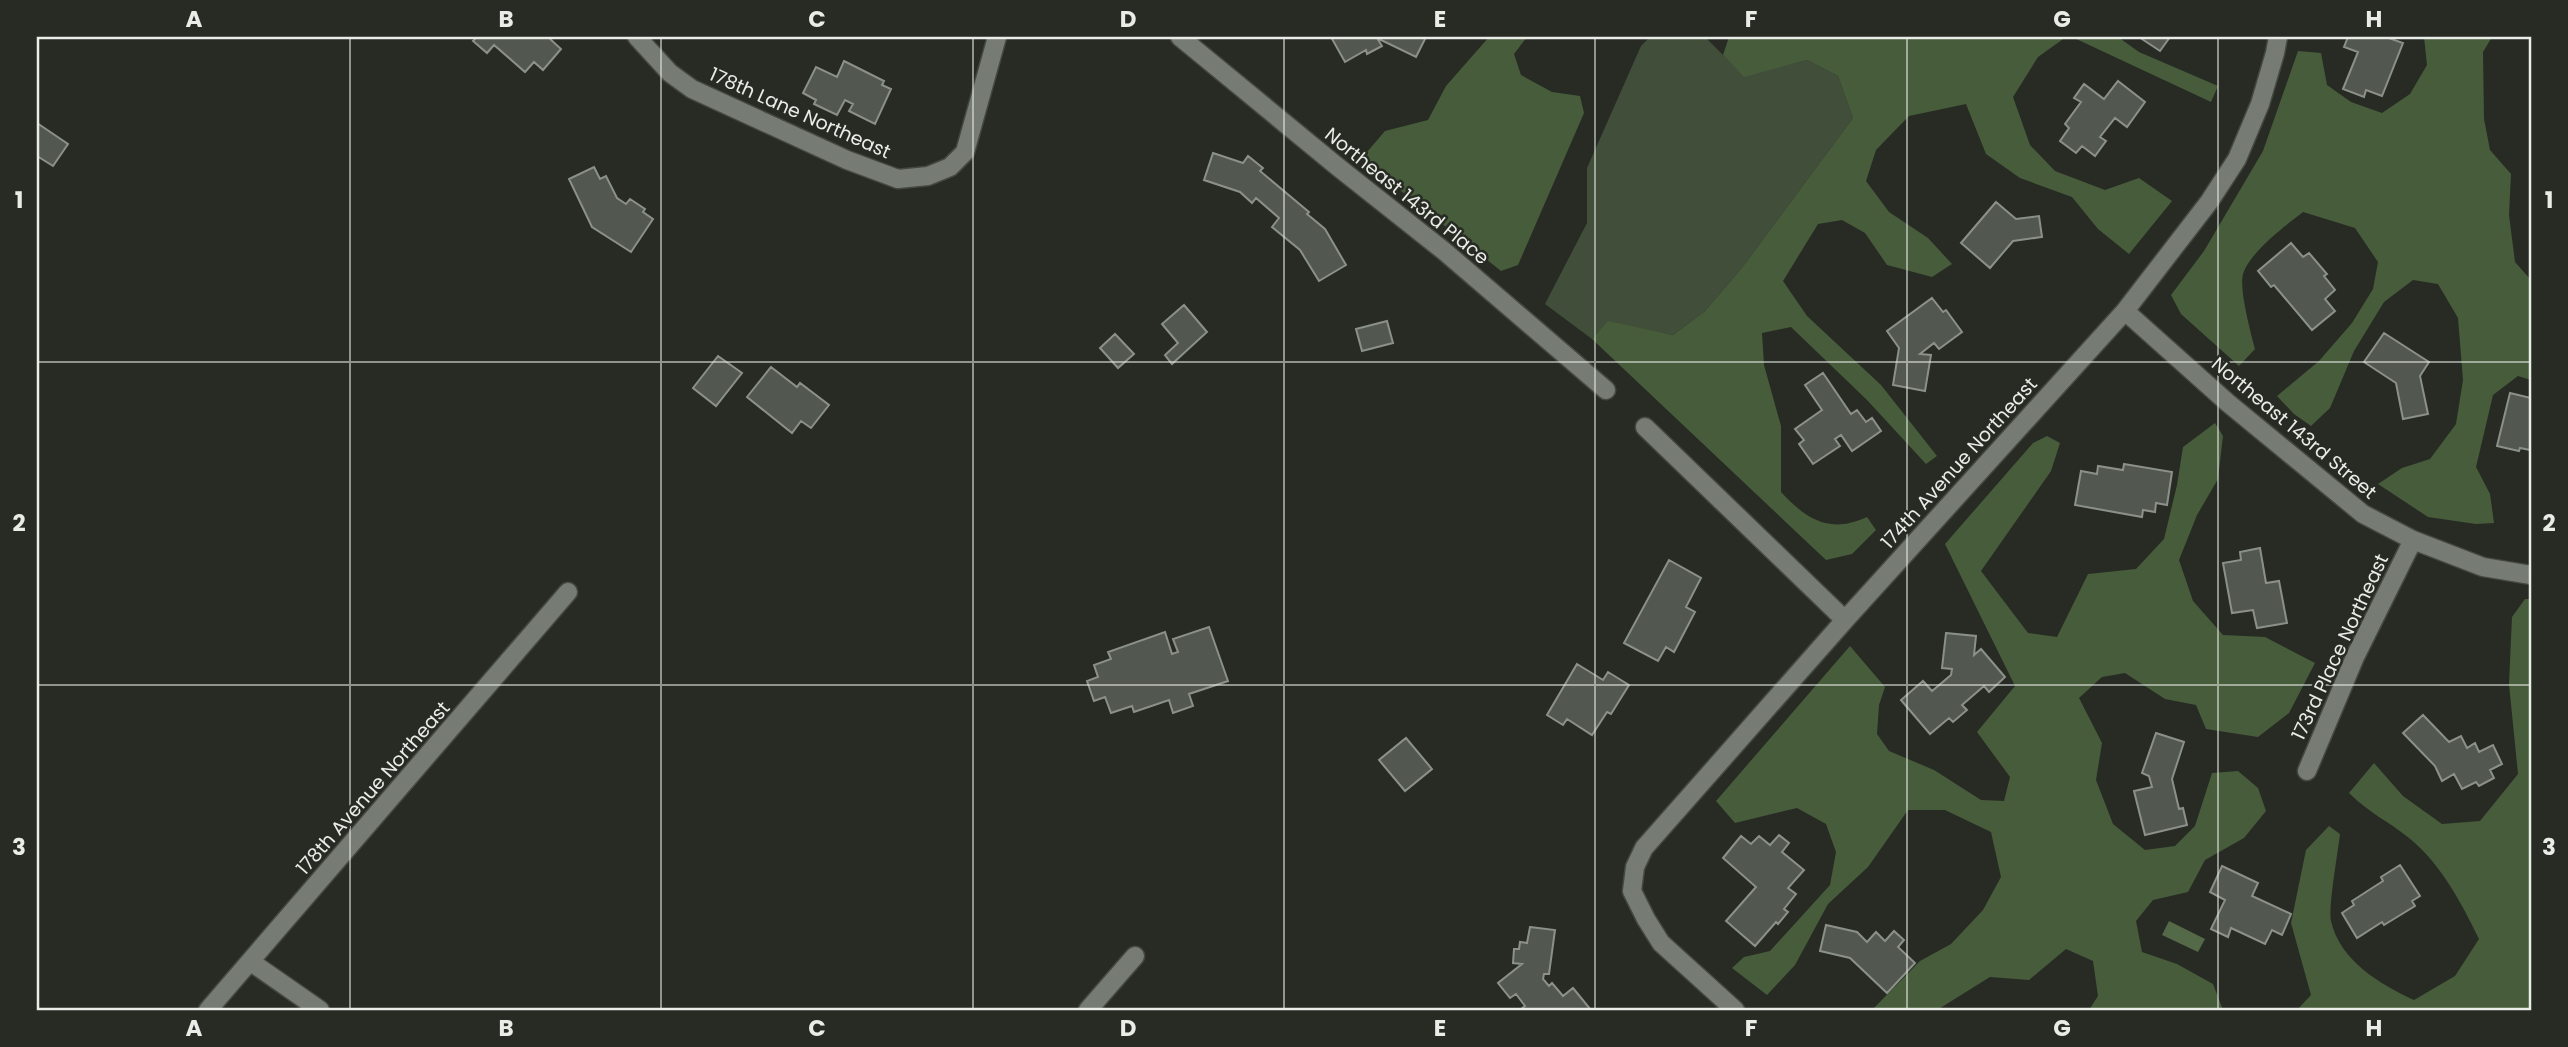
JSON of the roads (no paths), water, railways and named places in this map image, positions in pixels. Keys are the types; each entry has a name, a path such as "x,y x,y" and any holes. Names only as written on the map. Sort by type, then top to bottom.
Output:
{"street":[{"name":"178th Lane Northeast","path":"637,37 670,73 692,89 846,160 898,179 928,176 950,167 965,152 997,37"},
{"name":"Northeast 143rd Place","path":"1180,37 1444,251 1606,390"},
{"name":"174th Avenue Northeast","path":"1735,1010 1661,943 1646,919 1632,891 1635,867 1644,848 1845,620 2126,311 2209,202 2237,159 2260,104 2278,37"},
{"name":"Northeast 143rd Street","path":"2126,311 2228,402 2362,514 2413,540 2483,567 2531,575"},
{"path":"1644,427 1845,620"},
{"name":"173rd Place Northeast","path":"2307,772 2355,657 2413,540"},
{"name":"178th Avenue Northeast","path":"208,1010 568,592"},
{"path":"1088,1010 1135,956"},
{"path":"251,962 320,1010"}]}
